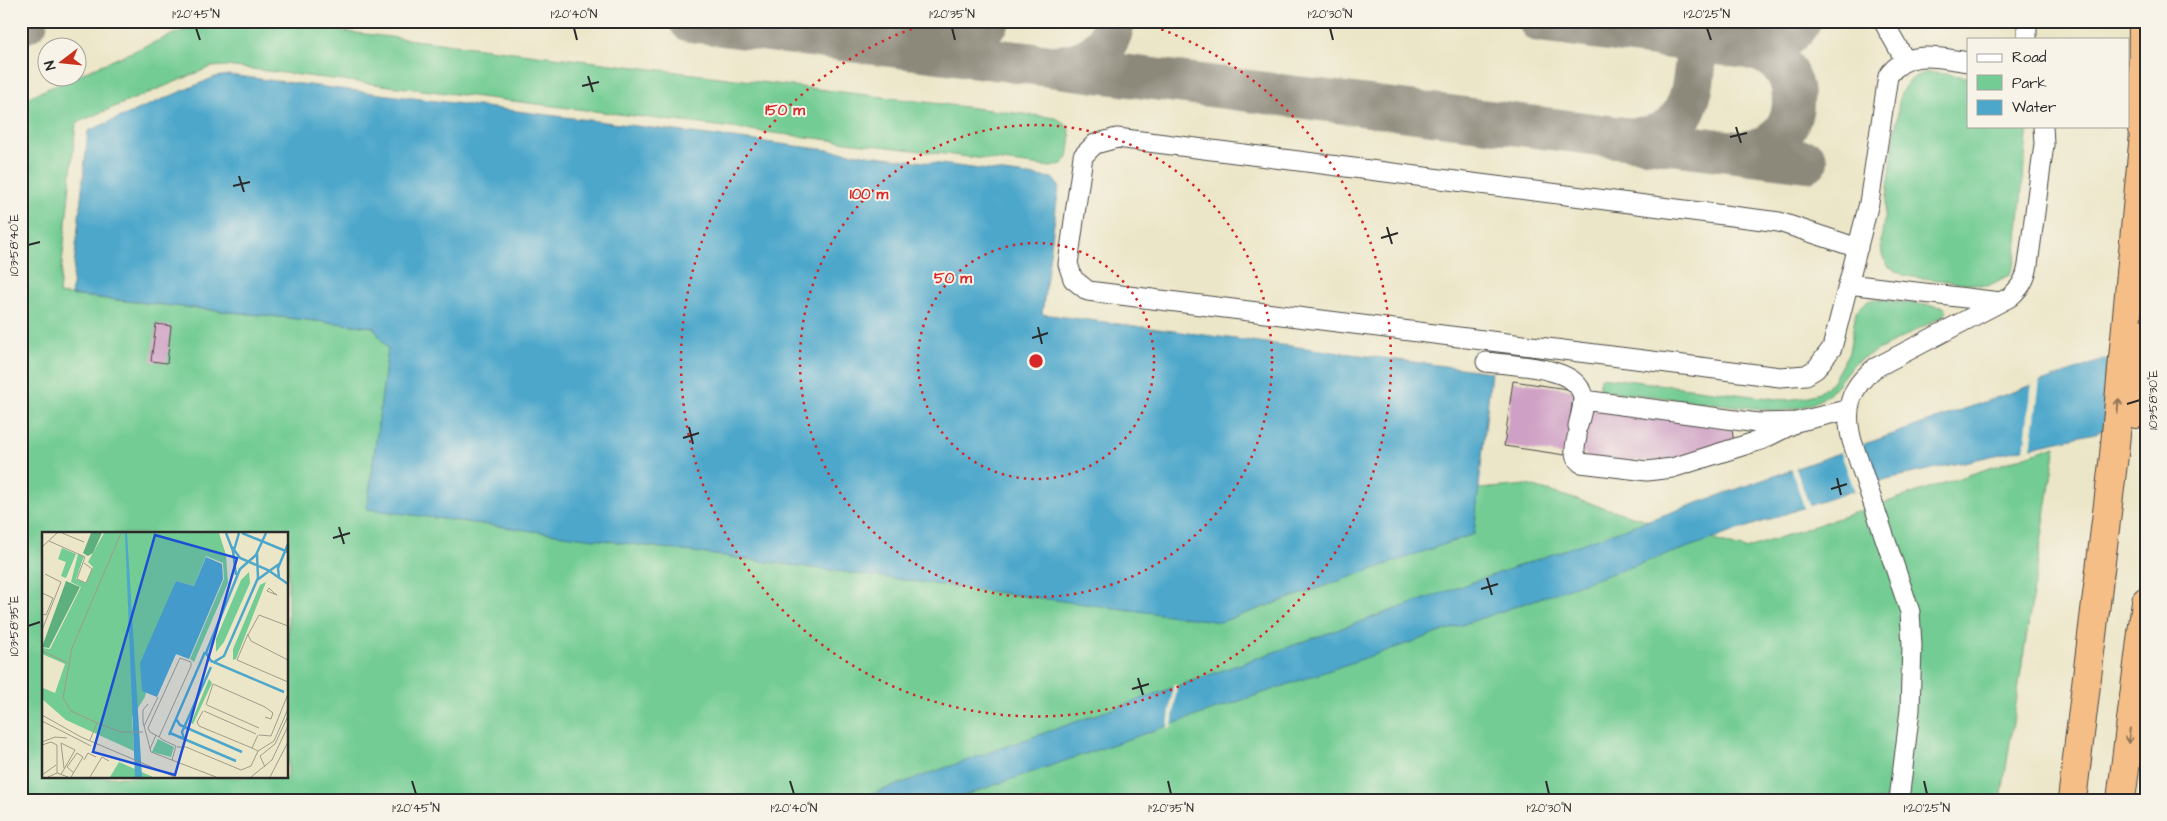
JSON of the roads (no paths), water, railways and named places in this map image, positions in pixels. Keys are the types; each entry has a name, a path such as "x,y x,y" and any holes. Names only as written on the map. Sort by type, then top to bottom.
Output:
{"highway":[{"path":"2088,800 2135,335 2142,153 2143,21"},
{"path":"2142,153 2146,112"},
{"path":"2072,800 2123,454"},
{"path":"2121,800 2146,601"}],"lane":[{"path":"1883,21 1905,60"},
{"path":"2027,21 2027,38"},
{"path":"1858,248 1779,222 1117,138 1095,144 1083,156 1068,264 1073,279 1088,291 1794,377 1811,372 1825,360 1832,348 1858,248 1872,188 1888,76 1894,68 1905,60 1927,57 1967,62"},
{"path":"1899,800 1910,710 1912,645 1910,612 1852,441 1847,410 1852,393 1858,384 1875,368 2000,302 2020,288 2026,277 2044,144 2043,128"},
{"path":"1848,284 2000,302"},
{"path":"1486,362 1563,375 1577,384 1583,400 1574,452 1576,459 1581,463 1647,471 1683,466 1752,443 1796,422"},
{"path":"1583,400 1758,423 1796,422 1847,410"}],"water":[{"path":"229,75 1052,178 1059,186 1042,314 1491,372 1474,534 1221,622 367,509 388,349 373,327 71,295 88,131 215,77"},
{"path":"2146,345 2146,415 2095,433 1887,479 951,800 854,800"}]}
